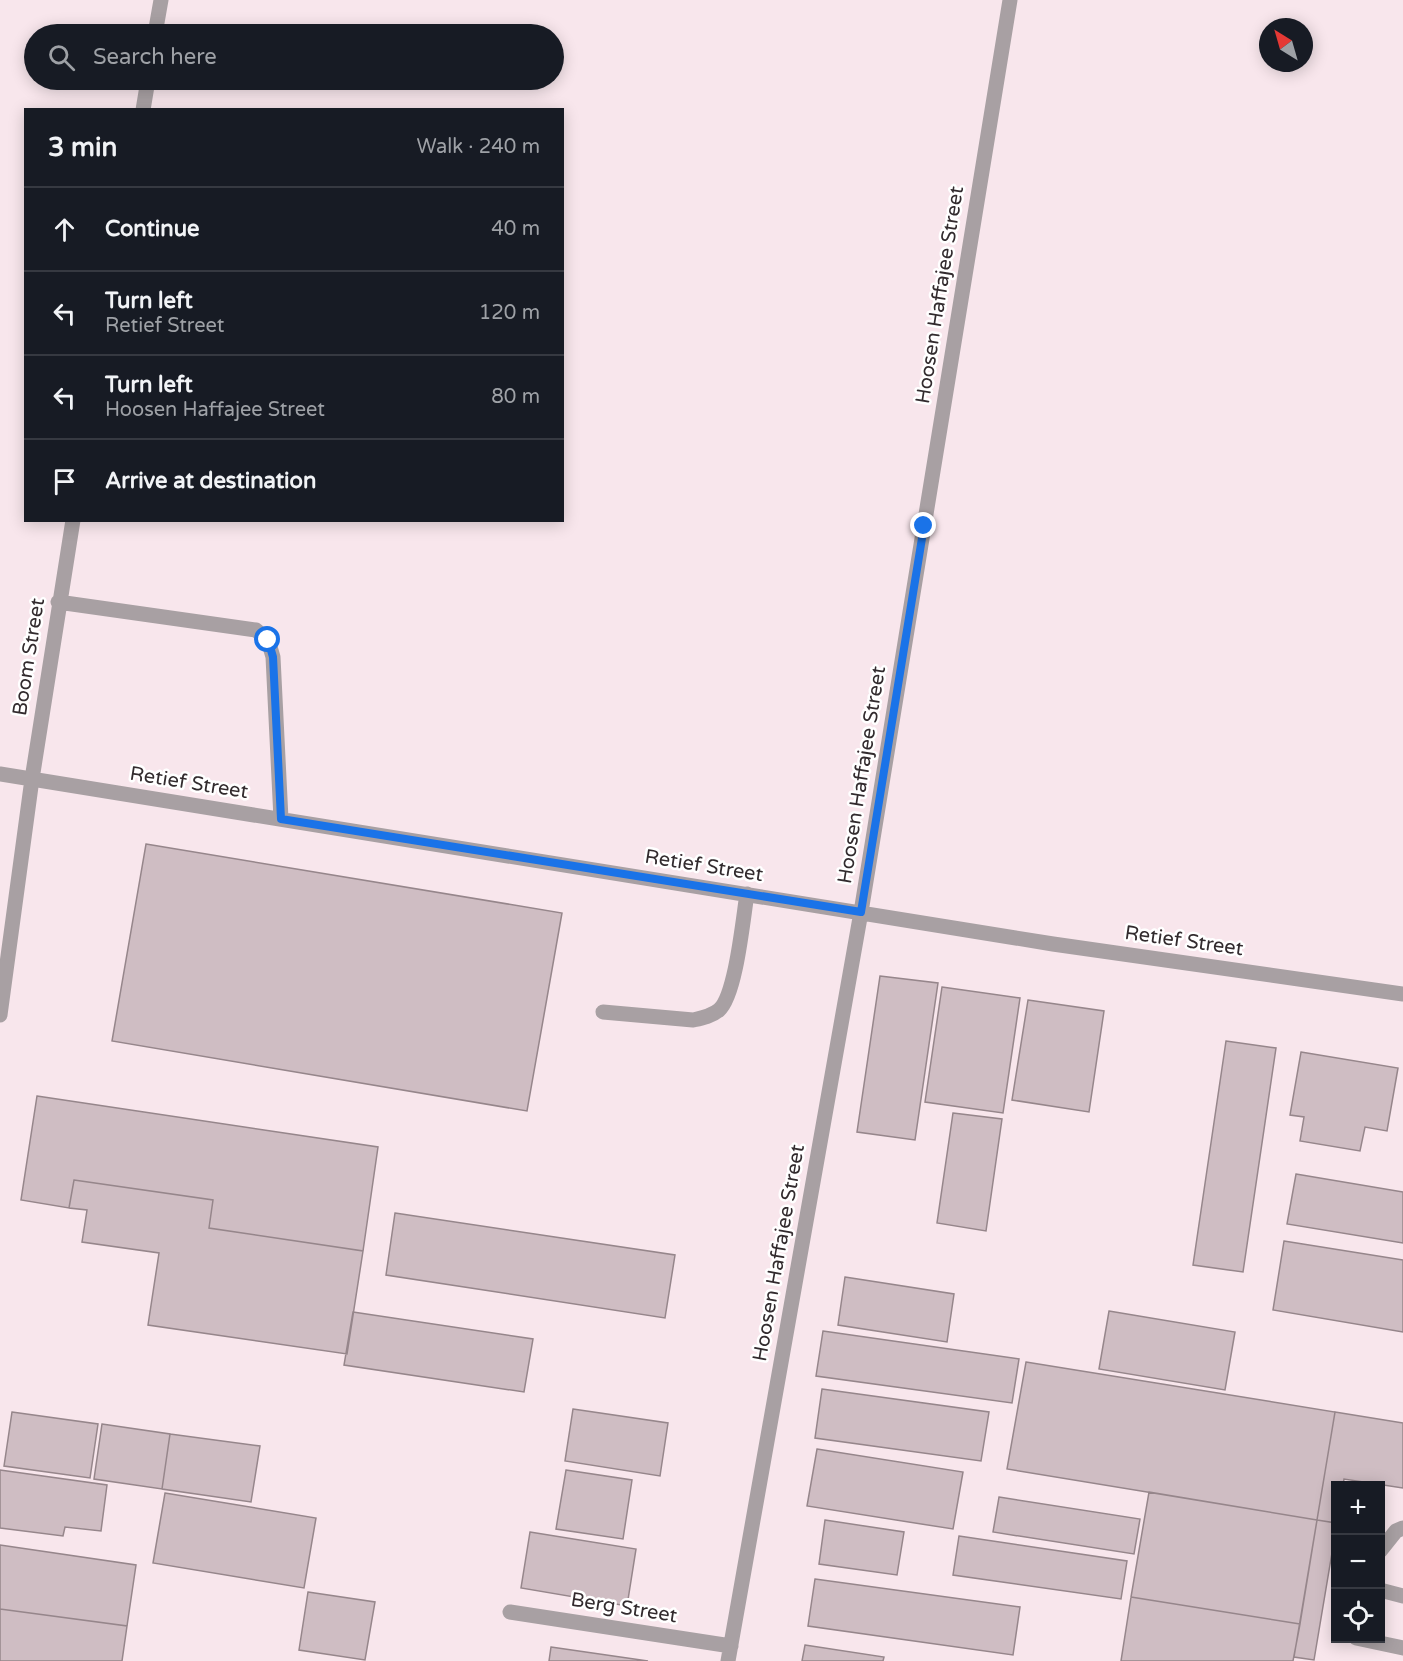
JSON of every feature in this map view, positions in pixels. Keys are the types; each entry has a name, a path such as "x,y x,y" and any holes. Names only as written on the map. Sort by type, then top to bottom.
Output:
{"street":[{"path":"157,24 161,0"},
{"name":"Hoosen Haffajee Street","path":"729,1653 861,912 1010,0"},
{"path":"143,108 146,90"},
{"name":"Boom Street","path":"0,1014 58,602 73,522"},
{"path":"58,602 256,630 268,640 273,657 281,819"},
{"name":"Retief Street","path":"0,774 1053,944 1403,994"},
{"path":"603,1012 693,1020 704,1018 720,1009 731,987 747,894"},
{"path":"1385,1545 1396,1531 1403,1528"},
{"path":"1385,1591 1403,1596"},
{"name":"Berg Street","path":"510,1612 729,1653"},
{"path":"1380,1643 1403,1648"}],"building":[{"path":"146,844 562,913 527,1111 112,1041"},
{"path":"880,976 938,983 915,1140 857,1132"},
{"path":"942,987 1020,998 1003,1113 925,1102"},
{"path":"1028,1000 1104,1011 1089,1112 1012,1100"},
{"path":"1226,1041 1276,1048 1243,1272 1193,1265"},
{"path":"1301,1052 1398,1068 1387,1131 1365,1127 1360,1151 1300,1141 1304,1117 1290,1115"},
{"path":"37,1096 378,1147 363,1251 209,1228 213,1200 74,1180 69,1208 21,1200"},
{"path":"953,1113 1002,1119 986,1231 937,1223"},
{"path":"1296,1174 1403,1192 1403,1243 1287,1224"},
{"path":"74,1180 213,1200 209,1228 363,1251 347,1354 148,1325 159,1253 82,1242 87,1210 69,1208"},
{"path":"395,1213 675,1255 665,1318 386,1275"},
{"path":"1284,1241 1403,1260 1403,1332 1273,1310"},
{"path":"845,1277 954,1294 947,1342 838,1325"},
{"path":"1109,1311 1235,1332 1225,1390 1099,1369"},
{"path":"353,1312 533,1339 524,1392 344,1365"},
{"path":"823,1331 1019,1359 1012,1403 816,1376"},
{"path":"1026,1362 1335,1412 1317,1520 1007,1469"},
{"path":"822,1389 989,1412 981,1461 815,1438"},
{"path":"573,1409 668,1423 660,1476 565,1461"},
{"path":"12,1412 98,1424 90,1478 4,1466"},
{"path":"1335,1412 1403,1423 1403,1488 1385,1485 1385,1481 1344,1479 1344,1481 1331,1481 1331,1522 1317,1520"},
{"path":"102,1424 170,1434 162,1489 94,1479"},
{"path":"170,1434 260,1446 251,1502 162,1489"},
{"path":"817,1449 963,1472 953,1529 807,1506"},
{"path":"0,1470 107,1485 101,1531 65,1527 63,1536 0,1528"},
{"path":"566,1470 632,1480 623,1539 556,1529"},
{"path":"1149,1492 1317,1520 1300,1624 1131,1597"},
{"path":"165,1493 316,1518 304,1588 153,1563"},
{"path":"999,1497 1140,1519 1134,1554 993,1532"},
{"path":"825,1520 904,1532 897,1575 819,1564"},
{"path":"1317,1520 1331,1522 1331,1559 1314,1660 1294,1657"},
{"path":"530,1532 636,1549 627,1606 521,1588"},
{"path":"959,1536 1127,1561 1121,1599 953,1575"},
{"path":"0,1545 136,1565 127,1626 0,1609"},
{"path":"815,1579 1020,1607 1013,1655 808,1626"},
{"path":"308,1592 375,1602 365,1660 299,1650"},
{"path":"1131,1597 1300,1624 1293,1661 1121,1661"},
{"path":"0,1609 127,1626 122,1661 0,1661"},
{"path":"805,1645 884,1657 883,1661 802,1661"},
{"path":"551,1647 648,1661 549,1661"}],"route":[{"path":"268,640 273,657 281,819 861,912 924,526"}]}
